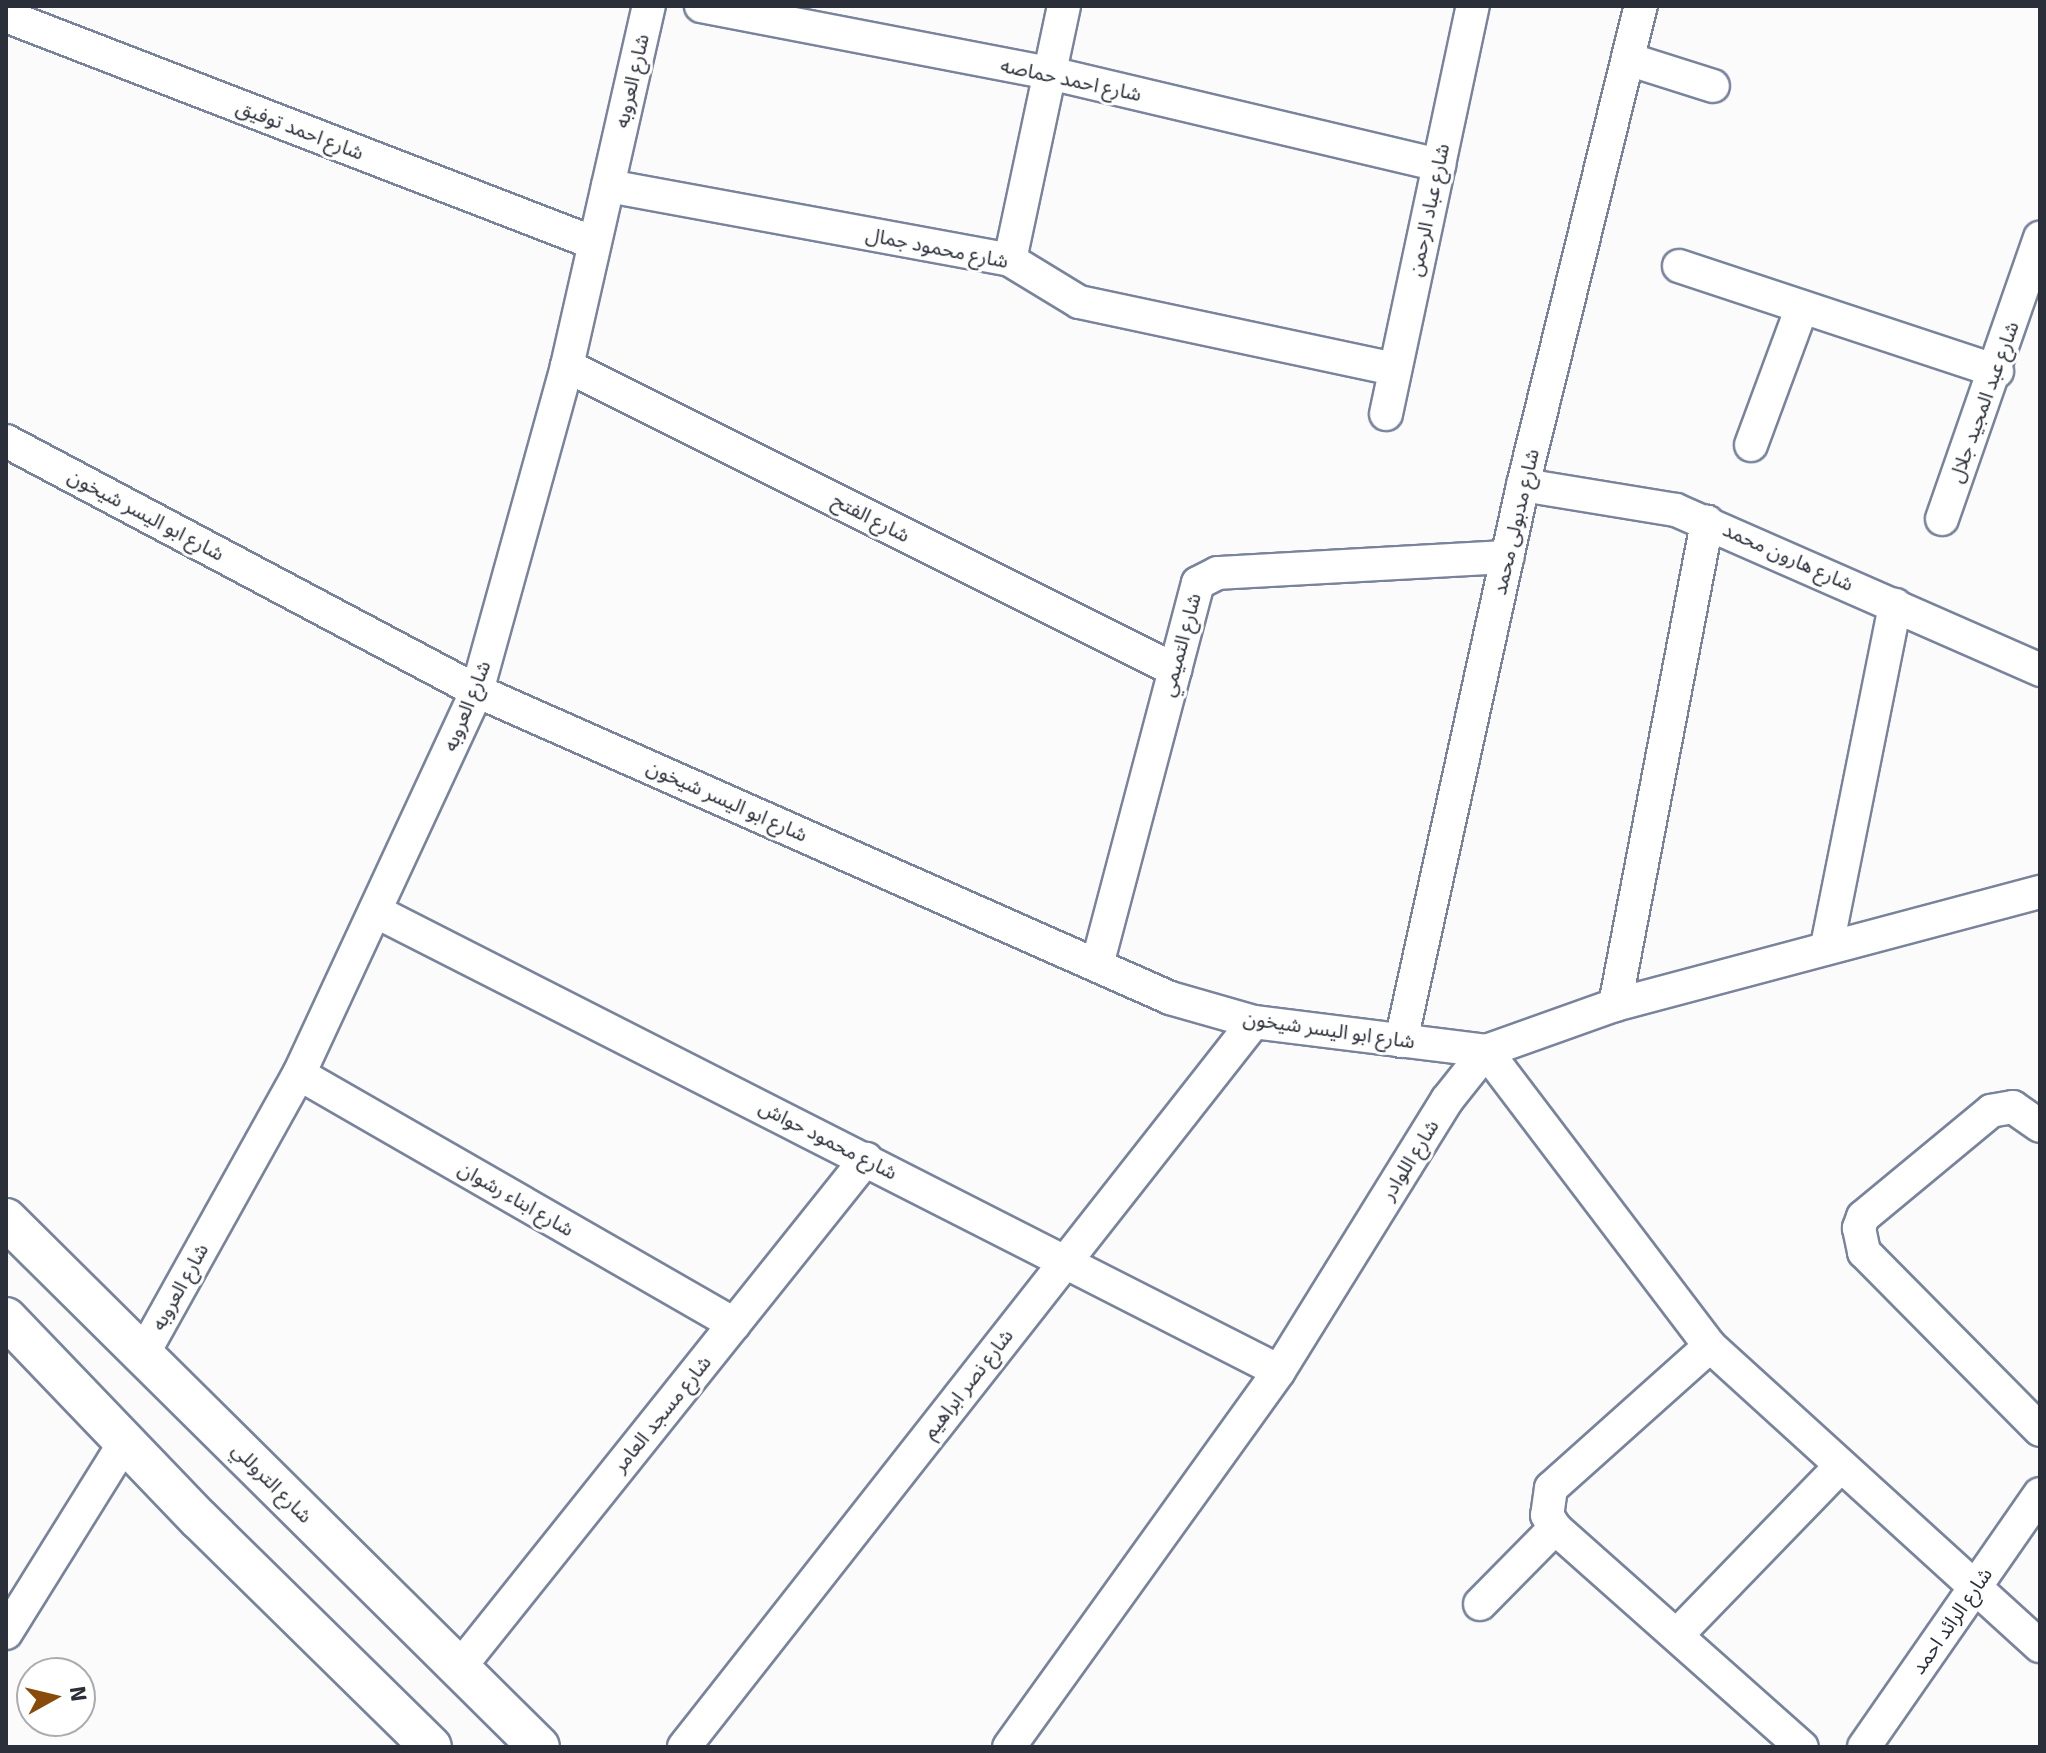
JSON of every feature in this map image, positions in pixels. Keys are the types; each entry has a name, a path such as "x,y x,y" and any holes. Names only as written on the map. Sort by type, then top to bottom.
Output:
{"street":[{"name":"شارع العروبه","path":"143,1354 299,1074 477,691 567,366 649,6"},
{"name":"شارع احمد حماصه","path":"701,6 1050,73 1439,165"},
{"path":"1010,260 1064,6"},
{"name":"شارع عباد الرحمن","path":"1386,414 1473,6"},
{"name":"شارع مدبولى محمد","path":"1401,1041 1523,485 1641,6"},
{"name":"شارع احمد توفيق","path":"6,16 594,243"},
{"path":"1628,59 1713,86"},
{"name":"شارع محمود جمال","path":"608,186 1010,260 1079,302 1395,369"},
{"name":"شارع عبد المجيد جلال","path":"1942,519 1997,371 2040,238"},
{"path":"1679,266 1997,371"},
{"path":"1751,445 1802,307"},
{"name":"شارع الفتح","path":"567,366 1175,670"},
{"name":"شارع ابو اليسر شيخون","path":"6,441 477,691 1170,998 1254,1022 1486,1051"},
{"name":"شارع هارون محمد","path":"1523,485 1676,510 2040,670"},
{"path":"1615,1005 1707,522"},
{"name":"شارع التميمي","path":"1097,965 1198,583 1207,575 1508,557"},
{"path":"1827,946 1895,605"},
{"path":"2040,892 1827,946 1615,1005 1486,1051 1710,1346 1839,1468 2040,1646"},
{"name":"شارع محمود حواش","path":"375,911 1279,1371"},
{"name":"شارع نصر ابراهيم","path":"684,1747 1254,1022"},
{"name":"شارع اللوادر","path":"1009,1747 1279,1371 1447,1100 1486,1051"},
{"name":"شارع ابناء رشوان","path":"299,1074 734,1324"},
{"path":"2040,1126 2013,1107 1991,1111 1863,1217 1859,1228 1864,1252 2040,1430"},
{"name":"شارع مسجد العامر","path":"459,1668 866,1159"},
{"name":"شارع التروللي","path":"6,1219 539,1747"},
{"path":"6,1318 125,1442 431,1747"},
{"path":"1710,1346 1551,1488 1547,1515 1555,1528 1802,1747"},
{"path":"6,1633 125,1442"},
{"path":"1677,1635 1839,1468"},
{"name":"شارع الرائد احمد","path":"1864,1747 2040,1494"},
{"path":"1480,1604 1555,1528"}]}
